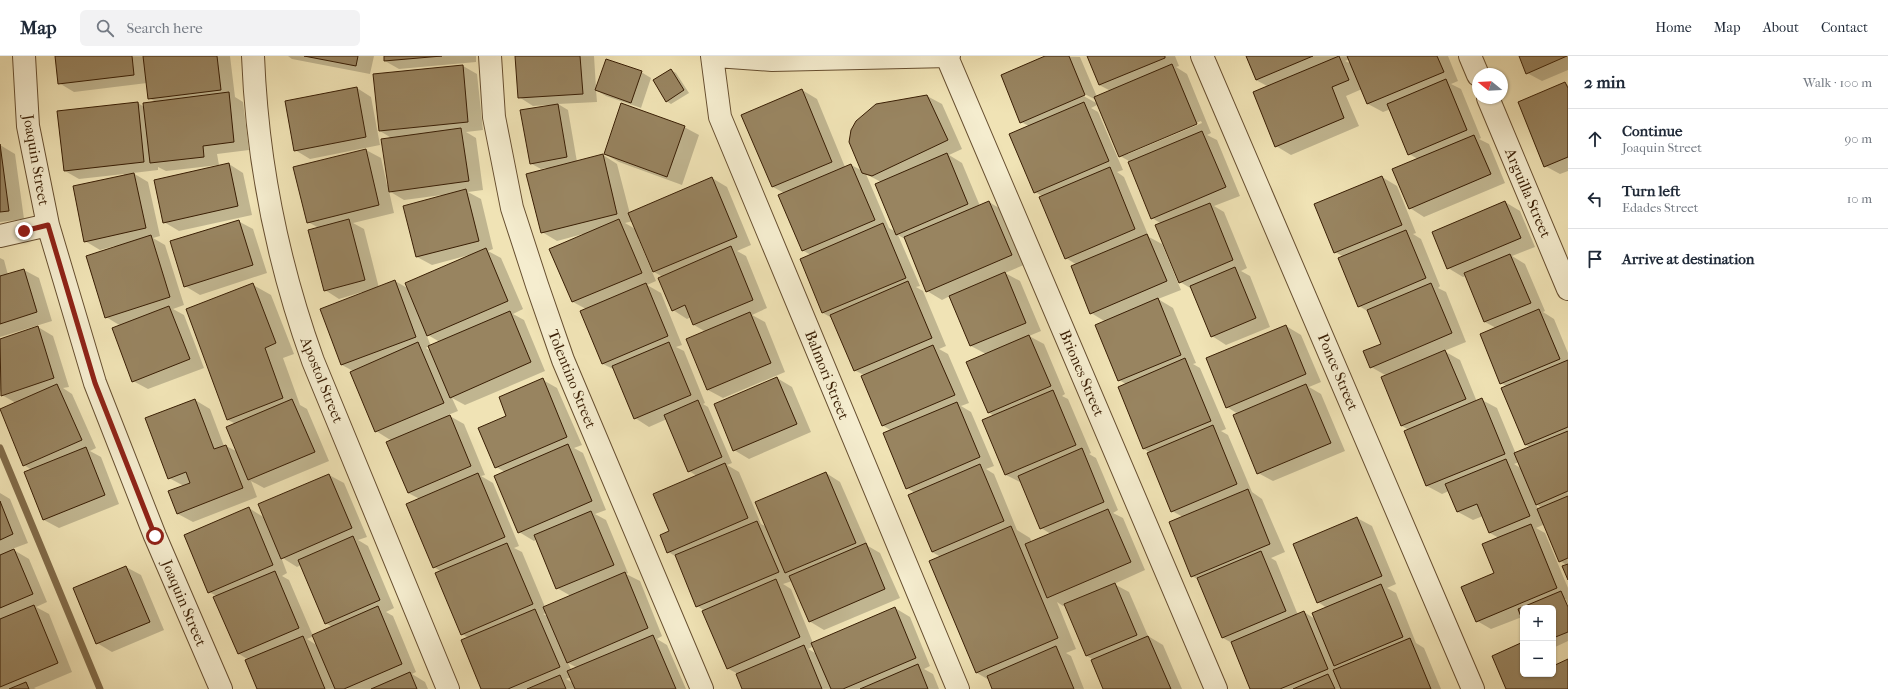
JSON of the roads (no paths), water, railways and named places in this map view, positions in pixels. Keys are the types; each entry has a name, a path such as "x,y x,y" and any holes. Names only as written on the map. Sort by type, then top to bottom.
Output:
{"street":[{"name":"Joaquin Street","path":"24,56 28,126 48,225 95,383 155,536 221,689"},
{"name":"Apostol Street","path":"254,56 254,86 272,217 295,312 313,360 448,689"},
{"name":"Tolentino Street","path":"490,56 494,117 512,208 536,285 563,360 702,689"},
{"name":"Balmori Street","path":"712,56 720,117 958,689"},
{"path":"716,56 772,60 948,56"},
{"name":"Briones Street","path":"948,56 1216,689"},
{"name":"Ponce Street","path":"1202,56 1473,689"},
{"path":"1470,56 1475,68"},
{"name":"Arguilla Street","path":"1491,104 1568,289"},
{"path":"0,236 48,225"}],"waterway":[{"path":"0,448 100,689"}]}
